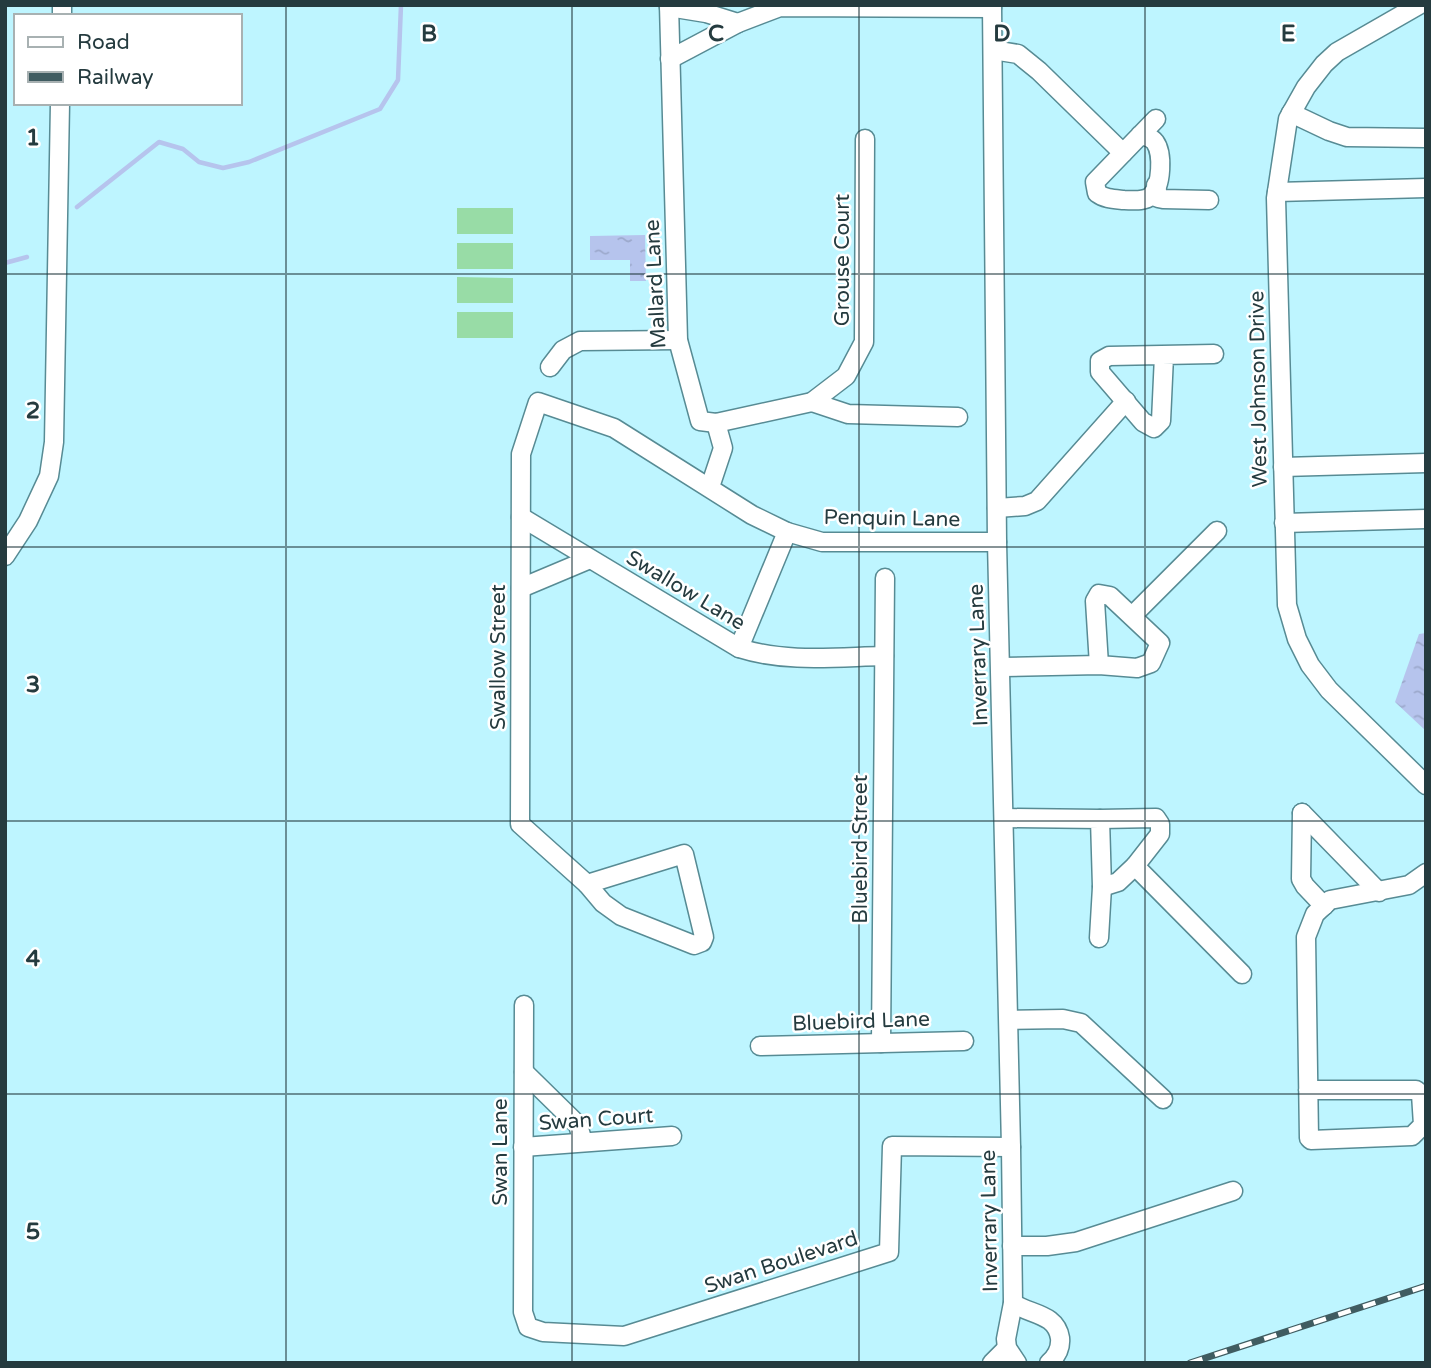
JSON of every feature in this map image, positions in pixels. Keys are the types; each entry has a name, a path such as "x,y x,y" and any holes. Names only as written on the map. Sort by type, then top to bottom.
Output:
{"street":[{"name":"West Johnson Drive","path":"1419,5 1393,12 1337,52 1306,87 1289,119 1277,192 1287,605 1297,639 1310,665 1329,690 1426,785"},
{"path":"669,6 738,23"},
{"name":"Mallard Lane","path":"669,6 678,340 700,421 716,423"},
{"path":"670,59 738,23 780,7 992,6"},
{"name":"Inverrary Lane","path":"992,6 997,542 1002,667 1013,1303 1006,1339 1012,1355"},
{"path":"993,50 1018,54 1040,71 1123,153"},
{"path":"5,556 28,521 49,476 54,442 60,105"},
{"path":"1291,113 1347,137 1426,138"},
{"path":"1156,119 1096,183 1097,193 1111,199 1143,200 1152,195 1156,185"},
{"path":"1140,135 1149,137 1156,144 1158,198 1209,200"},
{"name":"Grouse Court","path":"812,402 846,376 864,342 865,139"},
{"path":"1277,192 1426,188"},
{"path":"550,367 563,350 580,341 678,340"},
{"path":"1164,356 1161,421 1154,428 1143,422 1100,372 1100,362 1109,356 1214,354"},
{"path":"997,508 1025,506 1037,501 1126,401"},
{"name":"Penquin Lane","path":"538,402 614,428 752,515 787,532 822,542 997,542"},
{"name":"Swallow Street","path":"538,402 521,454 520,824 587,884 603,903 621,916 694,945 702,942 705,937 684,854 587,884"},
{"path":"710,487 723,448 716,423 812,402 848,414 958,417"},
{"path":"1283,467 1426,463"},
{"name":"Swallow Lane","path":"521,517 739,649 760,655 795,658 884,656"},
{"path":"1284,523 1426,519"},
{"path":"1132,616 1217,531"},
{"path":"739,649 787,532"},
{"path":"522,588 590,559"},
{"name":"Bluebird Street","path":"881,1043 886,578"},
{"path":"1002,667 1099,665 1137,668 1151,663 1160,643 1110,596 1099,594 1095,601 1099,665"},
{"path":"1324,906 1301,879 1302,813 1379,892"},
{"path":"1005,818 1156,818 1160,824 1160,834 1135,866 1118,881 1102,887"},
{"path":"1099,938 1102,887 1100,819"},
{"path":"1135,866 1242,974"},
{"path":"1308,1090 1416,1090 1421,1094 1423,1125 1412,1136 1309,1138 1308,1090 1306,937 1315,914 1330,900 1409,886 1426,873"},
{"name":"Swan Lane","path":"524,1005 523,1312 528,1327 543,1332 624,1336 673,1321"},
{"path":"1009,1020 1063,1019 1081,1023 1163,1099"},
{"name":"Bluebird Lane","path":"760,1046 964,1041"},
{"path":"524,1072 578,1125 583,1142"},
{"name":"Swan Court","path":"523,1147 672,1136"},
{"name":"Swan Boulevard","path":"673,1321 889,1252 892,1146 1011,1147"},
{"path":"1012,1246 1047,1246 1076,1241 1233,1191"},
{"name":"Inverrary Lane","path":"1013,1303 1023,1310 1045,1316 1058,1329 1061,1342 1059,1351 1049,1363"},
{"path":"992,1363 1012,1355"}],"green space":[{"path":"457,208 513,208 513,234 457,234"},
{"path":"457,243 513,243 513,269 457,269"},
{"path":"457,277 513,278 513,303 457,303"},
{"path":"457,312 513,312 513,338 457,338"}],"water":[{"path":"645,235 646,281 630,281 630,260 590,260 590,236"},
{"path":"1426,633 1426,731 1395,702 1419,634"}],"waterway":[{"path":"77,207 159,142 183,149 199,162 223,168 249,162 380,109 398,80 401,5"},
{"path":"5,263 27,257"}],"railway":[{"path":"1190,1363 1426,1286"}]}
